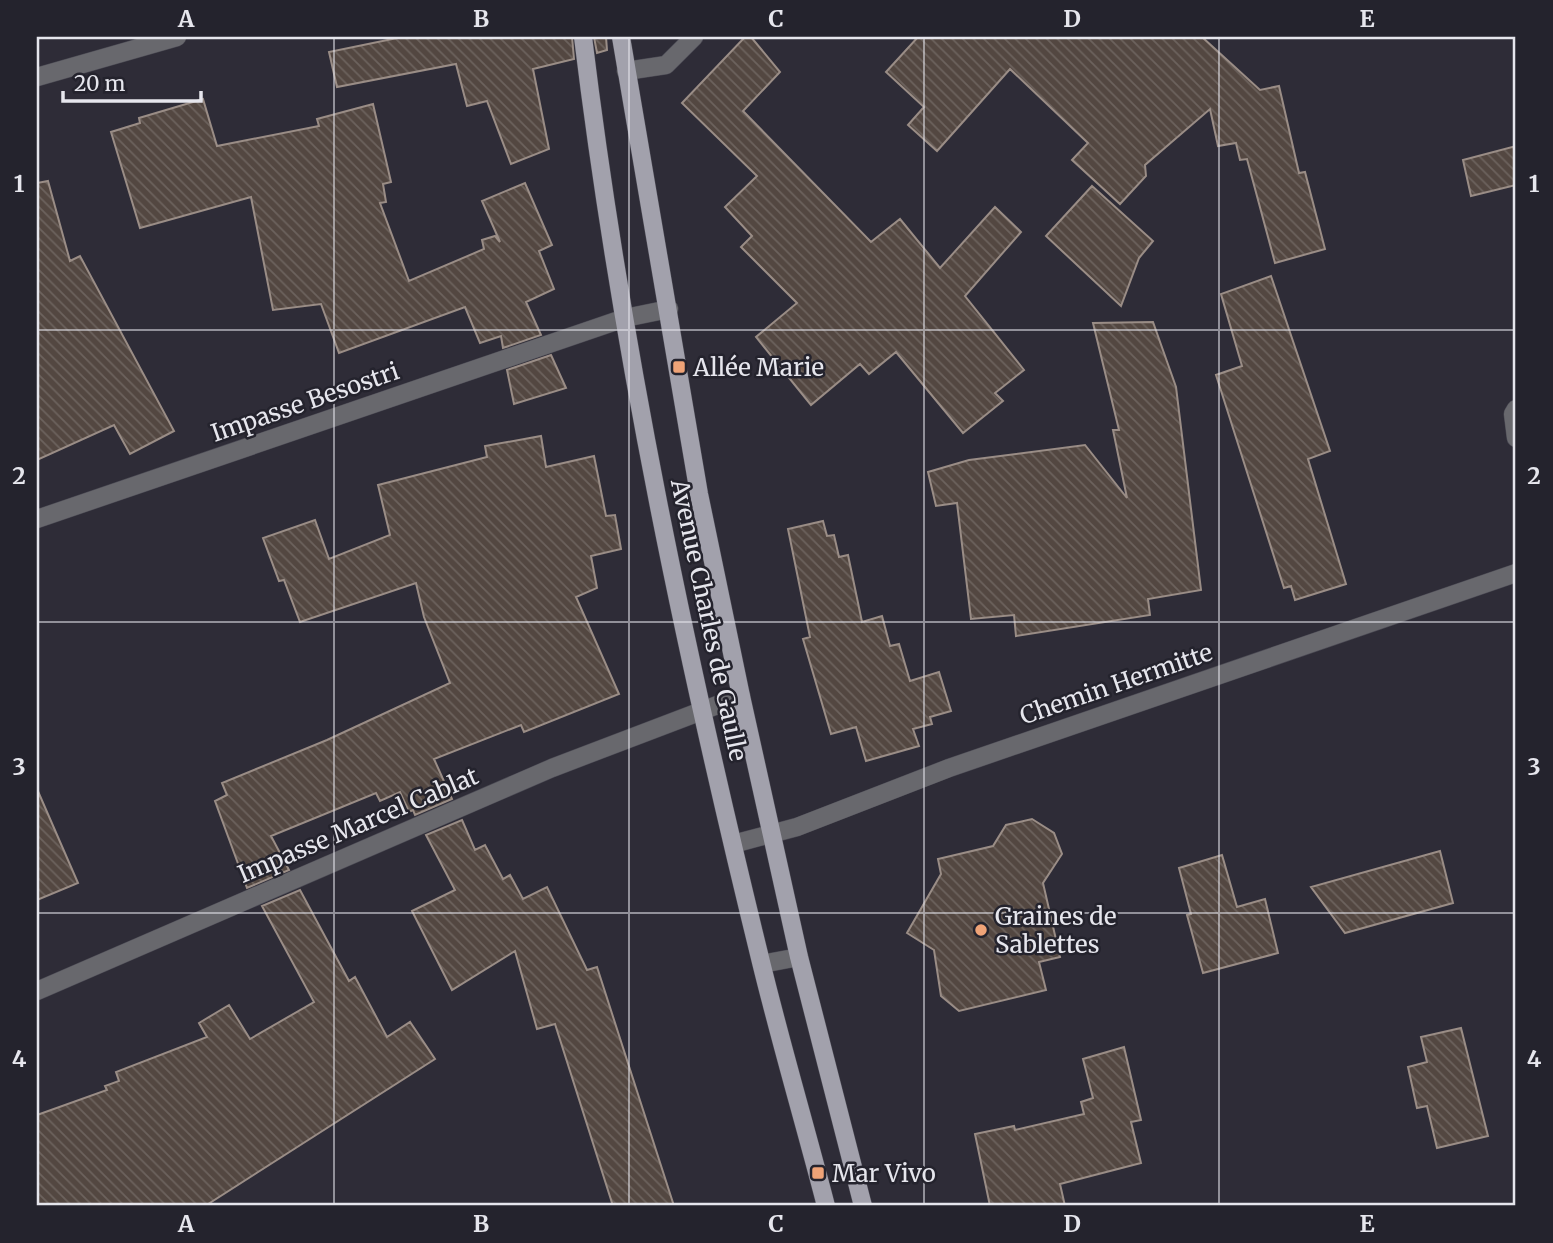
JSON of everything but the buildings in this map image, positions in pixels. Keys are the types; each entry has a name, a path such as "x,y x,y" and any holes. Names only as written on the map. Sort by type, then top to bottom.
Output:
{"main road":[{"name":"Avenue Charles de Gaulle","path":"583,37 625,318 659,511 733,844 826,1206"},
{"name":"Avenue Charles de Gaulle","path":"621,37 699,494 770,833 863,1206"}],"street":[{"path":"37,77 177,37"},
{"path":"626,71 666,65 694,37"},
{"name":"Impasse Besostri","path":"37,519 625,318 669,309"},
{"path":"1516,409 1513,414 1516,438"},
{"name":"Chemin Hermitte","path":"733,844 797,827 948,768 1516,573"},
{"name":"Impasse Marcel Cablat","path":"37,991 552,768 741,696"},
{"path":"762,964 799,957"}],"place":[{"name":"Allée Marie","path":"679,367"},
{"name":"Graines de Sablettes","path":"981,930"},
{"name":"Mar Vivo","path":"818,1173"}]}
